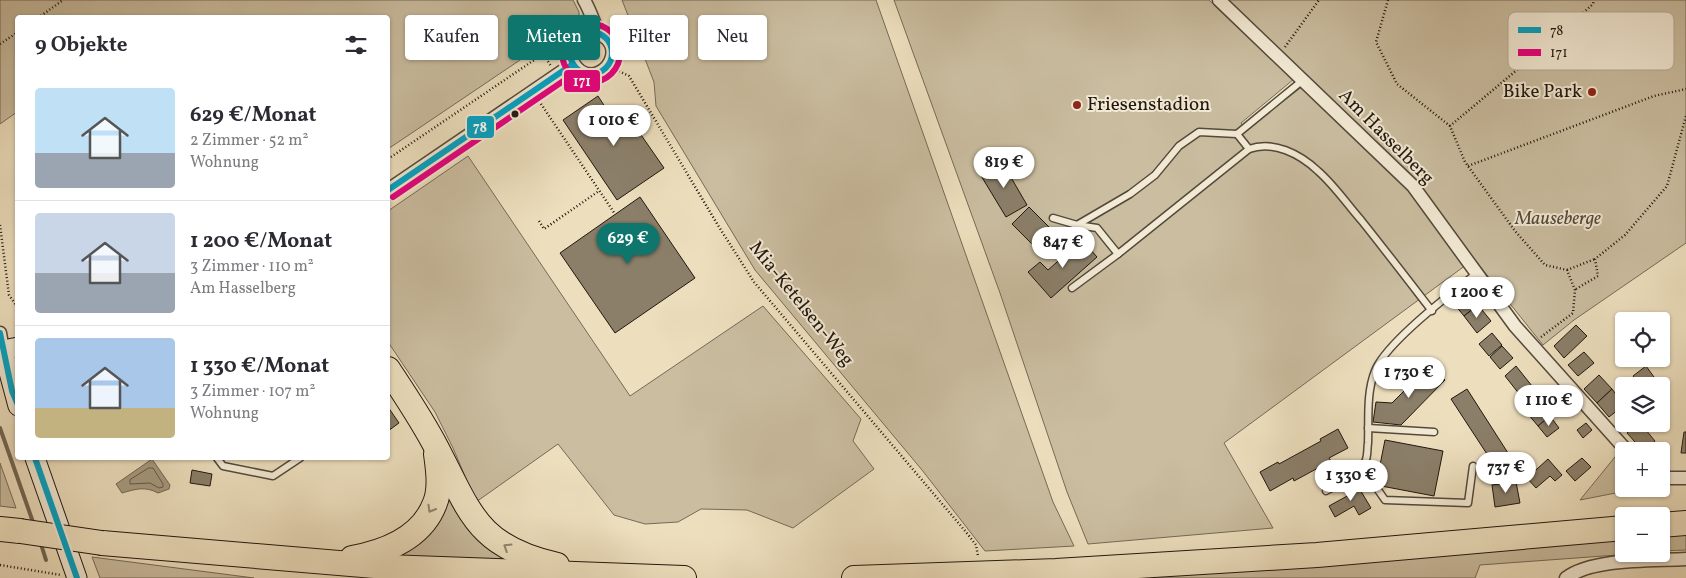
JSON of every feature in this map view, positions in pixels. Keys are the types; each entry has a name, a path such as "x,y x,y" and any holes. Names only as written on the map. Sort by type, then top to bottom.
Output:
{"highway":[{"path":"390,372 418,414 472,517 492,537 514,551 540,561 603,576"},
{"path":"325,563 378,553 404,540 422,524 435,503 439,473 435,445"},
{"path":"1670,524 1686,523"},
{"path":"854,578 1056,571 1327,554 1615,529"},
{"path":"10,530 102,543 325,563 684,578"},
{"path":"386,567 426,578"}],"street":[{"path":"584,0 591,15"},
{"name":"Am Hasselberg","path":"1219,0 1413,186 1515,326 1619,442"},
{"path":"572,60 573,64 583,73 597,74 609,66 613,52 608,40 600,34"},
{"path":"390,189 573,64"},
{"path":"7,344 15,389"},
{"path":"36,460 77,578"},
{"path":"1670,478 1686,478"},
{"path":"1566,578 1575,572 1594,565 1686,559"}],"lane":[{"path":"1077,225 1130,194 1156,174 1178,146 1199,132 1237,134 1304,80"},
{"path":"1237,134 1249,149"},
{"path":"1072,288 1118,254 1249,149 1260,145 1286,150 1318,170 1343,198 1432,310"},
{"path":"1053,218 1077,225 1097,228 1118,254"},
{"path":"1326,491 1362,467 1367,460 1370,392 1377,367 1396,343 1476,274"},
{"path":"1368,428 1434,432"},
{"path":"218,460 223,466 274,476 297,460"},
{"path":"1362,467 1385,500 1468,503 1473,466"}],"path":[{"path":"42,15 63,0"},
{"path":"1287,42 1319,0"},
{"path":"1388,0 1376,42 1397,84 1450,126 1468,166 1515,231 1545,265 1567,270 1595,259 1625,236 1667,186 1686,116"},
{"path":"1584,12 1593,4 1594,0"},
{"path":"0,44 15,34"},
{"name":"Mia-Ketelsen-Weg","path":"609,66 629,76 754,282 966,532 976,545 978,557"},
{"path":"1450,126 1517,70"},
{"path":"1468,166 1654,96 1686,89"},
{"path":"532,92 615,214"},
{"path":"539,221 544,229 599,191"},
{"path":"0,226 9,295 15,304"},
{"path":"1576,290 1598,276 1595,259"},
{"path":"1552,329 1573,312 1576,290 1567,270"},
{"path":"0,565 77,578"}],"green space":[{"path":"0,0 573,0 579,12 579,15 508,15 508,60 520,60 390,148 390,15 15,15 15,113 0,124"},
{"path":"622,0 876,0 1053,502 1074,546 985,551 922,470 755,270 656,106 654,82 645,60 688,60 688,15 628,15"},
{"path":"894,0 1209,0 1294,79 1241,123 1246,130 1303,86 1411,190 1466,265 1224,443 1273,528 1088,544 1067,492 1000,293"},
{"name":"Mauseberge","path":"1221,0 1686,0 1686,243 1574,320 1543,345 1415,185"},
{"path":"468,156 630,396 763,306 861,419 853,441 874,469 793,528 747,510 701,509 678,522 645,524 614,515 558,444 476,502 435,412 390,345 390,210"},
{"path":"1615,457 1615,493 1580,500"},
{"path":"0,463 16,508 0,506"},
{"path":"448,482 521,564 386,558"},
{"path":"1686,532 1686,550 1670,551 1670,534"},
{"path":"1615,539 1615,555 1480,565 1475,578 1102,578"},
{"path":"92,557 254,578 100,578"}],"water":[{"path":"153,460 170,485 169,489 158,493 145,489 136,489 122,493 116,484"}],"building":[{"path":"598,96 609,113 621,106 664,168 617,200 563,120"},
{"path":"1002,162 1027,205 1006,217 980,174"},
{"path":"640,197 695,278 615,333 560,253"},
{"path":"1029,207 1052,230 1035,247 1012,224"},
{"path":"1082,240 1097,257 1051,298 1028,272 1040,262 1048,270"},
{"path":"1465,289 1478,305 1464,316 1451,300"},
{"path":"1478,305 1491,321 1477,333 1464,316"},
{"path":"1576,325 1587,336 1564,358 1554,346"},
{"path":"1492,333 1502,345 1489,356 1479,344"},
{"path":"1502,346 1513,358 1500,369 1490,357"},
{"path":"1584,352 1594,363 1578,376 1568,365"},
{"path":"1430,365 1445,380 1401,425 1373,422 1376,402 1392,403"},
{"path":"1516,366 1532,386 1520,395 1505,376"},
{"path":"1647,367 1654,377 1634,377"},
{"path":"1599,375 1612,389 1597,403 1584,389"},
{"path":"1467,389 1515,464 1500,474 1451,399"},
{"path":"1612,389 1615,393 1615,412 1609,417 1597,403"},
{"path":"1531,393 1541,404 1528,414 1519,402"},
{"path":"1541,404 1550,416 1538,426 1528,414"},
{"path":"390,410 399,423 390,430"},
{"path":"1550,416 1559,428 1547,437 1538,426"},
{"path":"1586,423 1592,430 1583,438 1577,430"},
{"path":"1338,429 1348,448 1329,458 1331,461 1294,481 1293,478 1270,491 1260,472 1321,441 1320,439"},
{"path":"1648,432 1655,441 1635,442 1627,433"},
{"path":"1684,432 1686,432 1686,453 1681,453"},
{"path":"1385,440 1443,451 1434,496 1376,485"},
{"path":"1582,458 1591,467 1575,481 1566,471"},
{"path":"1548,459 1562,475 1555,481 1550,476 1536,488 1527,478"},
{"path":"192,470 212,474 210,486 190,483"},
{"path":"1516,482 1520,503 1495,507 1492,485"},
{"path":"1356,483 1371,508 1359,515 1354,506 1335,517 1329,506 1349,495 1346,489"}],"waterway":[{"path":"0,428 34,525"},
{"path":"40,541 46,560"}],"transit line":[{"name":"171","path":"585,24 597,24 612,32 620,47 620,53 620,59 612,74 597,82 585,82 570,74 562,59 562,47 570,32 585,24"},
{"name":"78","path":"591,32 606,38 612,53 606,68 591,74 576,68 570,53 576,38 591,32"},
{"name":"78","path":"390,189 573,64"},
{"name":"171","path":"393,197 578,71"},
{"name":"78","path":"0,333 15,398"},
{"name":"78","path":"36,460 77,578"}],"place":[{"name":"Bike Park","path":"1592,92"},
{"name":"Friesenstadion","path":"1077,105"}]}
